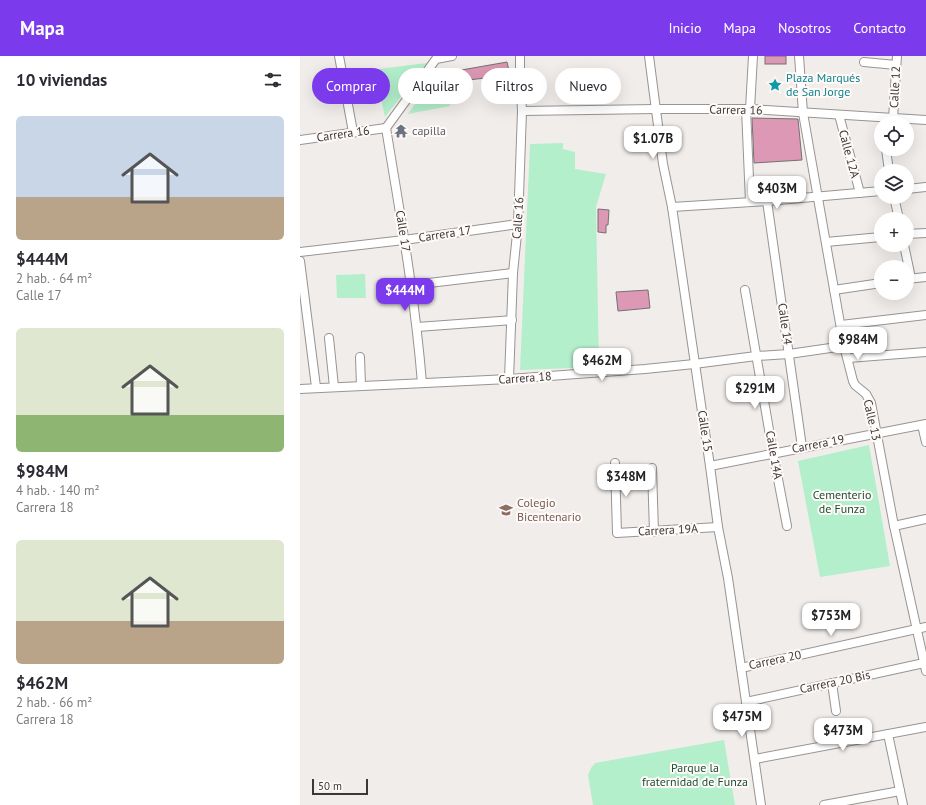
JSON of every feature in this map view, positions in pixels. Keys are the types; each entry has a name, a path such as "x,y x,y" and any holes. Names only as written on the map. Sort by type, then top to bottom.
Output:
{"street":[{"path":"339,56 353,132"},
{"path":"386,128 436,59 452,56"},
{"name":"Calle 16","path":"508,379 512,320 513,273 518,224 522,111 520,56"},
{"name":"Calle 15","path":"649,56 718,527 728,578 761,805"},
{"path":"750,202 748,109 753,56"},
{"name":"Calle 13","path":"799,56 802,113 834,290 842,325 844,346 853,381 855,385 866,394 871,403 894,526 925,667"},
{"name":"Calle 12","path":"893,116 897,56"},
{"path":"864,62 896,65"},
{"name":"Carrera 16","path":"522,111 748,109 839,115 874,119"},
{"name":"Calle 12A","path":"839,115 860,193"},
{"name":"Carrera 16","path":"914,120 926,120"},
{"name":"Carrera 16","path":"300,140 386,128"},
{"name":"Calle 17","path":"386,128 412,285 422,383"},
{"path":"914,188 926,187"},
{"path":"672,207 767,201 874,192"},
{"name":"Calle 14","path":"767,201 802,447"},
{"name":"Carrera 17","path":"300,252 404,240 518,224"},
{"path":"914,234 926,233"},
{"path":"826,242 874,238"},
{"path":"300,262 316,387"},
{"path":"412,285 513,273"},
{"path":"914,278 926,277"},
{"path":"834,290 874,284"},
{"name":"Calle 14A","path":"745,290 787,526"},
{"path":"842,325 926,315"},
{"path":"417,327 512,320"},
{"path":"329,338 334,387"},
{"name":"Carrera 18","path":"300,389 316,387 508,379 694,364 756,356 789,354 844,346"},
{"path":"848,358 926,352"},
{"path":"360,357 362,386"},
{"path":"924,424 926,442"},
{"name":"Carrera 19","path":"710,466 924,424"},
{"name":"Carrera 19A","path":"615,463 617,533 718,527"},
{"path":"652,468 654,532"},
{"path":"894,526 926,519"},
{"name":"Carrera 20","path":"741,668 926,627"},
{"name":"Carrera 20 Bis","path":"746,702 832,683 925,667"},
{"path":"832,683 836,711"},
{"path":"755,758 926,727"},
{"path":"888,734 903,805"},
{"path":"824,805 900,791"}],"green space":[{"path":"427,63 423,68 398,68 398,100 385,117 382,104 390,104 390,68 386,68"},
{"path":"415,104 450,104 450,106 408,114"},
{"path":"563,143 563,149 575,152 575,169 606,174 596,207 599,367 520,370 530,144"},
{"path":"365,274 366,298 337,298 336,275"},
{"name":"Cementerio de Funza","path":"869,445 890,566 820,577 798,461"},
{"name":"Parque la fraternidad de Funza","path":"724,740 735,805 593,805 588,775 595,763"}],"building":[{"path":"765,56 786,56 786,64 765,64"},
{"path":"507,62 508,68 481,68 481,78 473,79 473,68"},
{"path":"752,118 798,119 802,160 754,163"},
{"path":"598,209 609,210 606,233 598,232"},
{"path":"648,290 650,308 618,311 616,292"}],"place":[{"name":"Plaza Marqués de San Jorge","path":"775,85"},
{"name":"capilla","path":"401,131"},
{"name":"Colegio Bicentenario","path":"506,510"}]}
